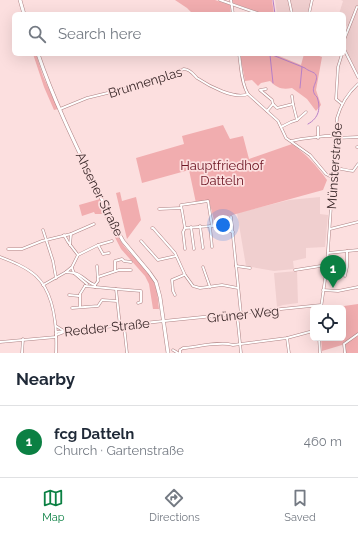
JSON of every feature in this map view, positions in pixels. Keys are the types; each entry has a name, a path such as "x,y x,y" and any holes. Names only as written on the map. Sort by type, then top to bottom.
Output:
{"main road":[{"path":"20,0 23,12"},
{"name":"Ahsener Straße","path":"39,56 60,109 114,225 122,239 156,282 160,297 168,353"}],"street":[{"path":"220,0 254,12"},
{"path":"231,0 233,12"},
{"path":"289,0 292,12"},
{"path":"309,12 312,0"},
{"path":"346,35 357,7"},
{"path":"239,56 248,94 275,118 286,138 312,158 326,174 333,178"},
{"path":"342,104 336,99 338,67 343,56"},
{"path":"346,56 358,77"},
{"name":"Brunnenplas","path":"60,109 87,98 136,86 184,69 188,69 199,79 228,94 234,96 244,96 248,94"},
{"name":"Münsterstraße","path":"321,305 327,265 337,118 342,104 349,93 358,84"},
{"path":"266,89 260,90 272,100 273,104 277,108 294,104"},
{"path":"292,96 297,120"},
{"path":"267,111 273,104"},
{"path":"281,127 297,120 306,112"},
{"path":"318,127 318,138"},
{"path":"291,141 332,136 336,138 358,137"},
{"path":"334,168 353,171 358,164"},
{"path":"159,209 181,207 208,201 212,247"},
{"path":"181,207 185,228 183,232 185,249"},
{"path":"231,217 241,314"},
{"path":"330,229 358,222"},
{"path":"8,249 22,249 71,234 94,224"},
{"path":"200,226 203,248"},
{"path":"185,228 211,226 233,232"},
{"path":"191,227 194,249"},
{"path":"152,228 177,256 184,275 195,287 205,288 222,286 238,288"},
{"path":"43,230 53,261 56,278"},
{"path":"70,245 71,234"},
{"path":"64,235 78,255"},
{"path":"43,285 72,267 78,255 98,245 112,241"},
{"path":"141,241 158,260 177,256"},
{"path":"98,245 103,254 109,254"},
{"path":"328,253 358,250"},
{"path":"345,276 347,267 347,251"},
{"name":"Redder Straße","path":"0,257 30,271 43,285 50,300 56,335 67,332 164,322"},
{"path":"115,271 115,261 122,259 124,261 131,262"},
{"path":"295,270 327,265"},
{"path":"95,286 98,281 97,266"},
{"path":"236,266 250,268"},
{"path":"72,267 74,273 87,284 116,289 141,291 140,302 138,303"},
{"path":"203,267 210,287"},
{"path":"98,277 109,275 115,271 131,270"},
{"path":"66,272 74,273"},
{"path":"175,295 172,280 184,275"},
{"path":"87,284 95,286"},
{"path":"80,307 79,296 87,284"},
{"path":"324,290 338,291 358,287"},
{"path":"116,289 120,326"},
{"path":"69,295 79,296"},
{"path":"72,308 98,306 102,300 117,300"},
{"name":"Grüner Weg","path":"164,322 310,308"},
{"path":"237,314 241,353"},
{"path":"55,325 61,330 67,332"},
{"path":"124,326 127,353"},
{"path":"173,350 179,353 183,348 229,343 233,345 265,342 310,332"},
{"path":"345,353 344,344 358,334"},
{"path":"0,342 56,335 56,353"},
{"path":"287,338 289,353"},
{"path":"22,353 23,339"},
{"path":"319,341 320,353"}],"shaded area":[{"path":"275,0 312,0 309,12 277,12"},
{"path":"341,0 358,0 358,74 346,50 346,38 350,28 346,26 346,12 340,12 343,1"},
{"path":"320,197 320,214 328,215 325,247 306,248 306,258 293,261 294,269 274,271 246,266 237,213 289,200"},
{"path":"297,271 298,303 277,307 274,273"}],"green space":[{"path":"175,0 215,0 230,5 231,12 191,12"},
{"path":"232,0 272,0 274,12 258,12 233,3"},
{"path":"34,56 37,56 43,76 58,109 54,110 44,87"},
{"path":"240,56 279,56 301,65 303,56 322,57 316,90 321,105 316,111 307,99 292,88 280,88 270,81 261,83 258,86 252,80 245,81"},
{"name":"Hauptfriedhof Datteln","path":"223,125 230,139 243,136 249,159 292,144 311,160 327,180 323,190 214,220 209,201 196,203 189,170 142,183 136,158 184,144 182,136"},
{"path":"120,192 122,201 136,197 141,220 127,239 116,193"},
{"path":"100,199 110,223 120,241 152,279 157,291 159,309 153,309 149,284 145,276 121,249 103,214 95,214 94,212 82,216 79,205"},
{"path":"358,304 358,333 346,341 346,306"},
{"path":"358,335 358,353 345,353 344,345"},
{"path":"321,341 346,341 342,345 322,351"}],"waterway":[{"path":"273,0 275,12"},
{"path":"270,56 273,83"},
{"path":"275,56 305,68 316,75 317,78 313,91 317,97 319,109 315,119 308,124"},
{"path":"300,88 302,67"}],"place":[{"name":"fcg Datteln","path":"333,288"}]}
